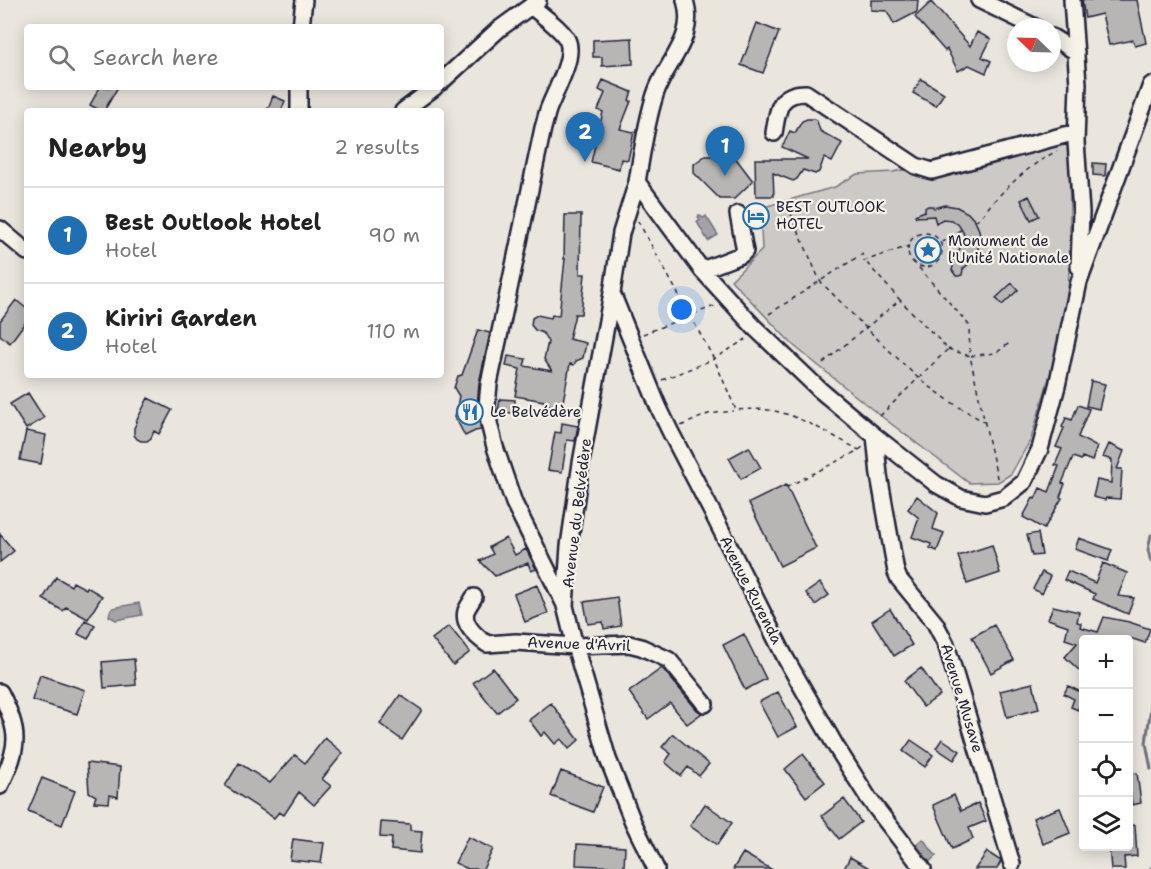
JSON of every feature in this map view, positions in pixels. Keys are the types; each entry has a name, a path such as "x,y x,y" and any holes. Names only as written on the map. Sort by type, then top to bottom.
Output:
{"street":[{"path":"301,24 304,0"},
{"name":"Avenue du Belvédère","path":"656,869 633,822 608,759 575,646 566,606 569,546 579,474 621,233 637,182 656,92 684,41 689,24 685,0"},
{"path":"979,0 1016,18"},
{"path":"1072,0 1078,84 1076,137 1081,212 1079,282"},
{"path":"444,79 499,29 535,3 568,42 570,52 567,63 543,128 489,384 487,406 495,447 514,503 566,606"},
{"path":"1061,43 1076,52"},
{"path":"637,182 702,270 759,332 820,390 936,484 961,498 985,503 1004,498 1024,482 1040,449 1060,375 1079,282 1151,85"},
{"path":"299,90 299,108"},
{"path":"407,108 431,90"},
{"path":"774,133 779,106 787,96 806,93 916,166 932,171 1076,137"},
{"path":"702,270 741,255 744,251 738,214"},
{"path":"0,229 24,249"},
{"name":"Avenue Rurenda","path":"612,292 670,431 786,659 869,799 923,869"},
{"name":"Avenue Musave","path":"875,436 879,475 896,572 899,579 935,623 946,644 1011,864"},
{"name":"Avenue d'Avril","path":"474,597 466,611 466,621 472,632 487,644 516,642 575,646 628,644 641,646 669,660 705,704"},
{"path":"0,692 16,730 15,749 0,786"}],"path":[{"path":"975,221 981,218 995,200 1027,170 1076,137"},
{"path":"629,204 714,359 736,410"},
{"path":"791,214 820,281 918,378 984,422"},
{"path":"941,243 962,230"},
{"path":"913,261 923,267 934,264 942,255 941,243 934,235 924,233 914,237 909,246 909,256 913,261 969,325 970,356 998,482"},
{"path":"864,261 909,246"},
{"path":"769,314 862,254 864,261 948,349 970,356 996,353 1011,342"},
{"path":"631,338 729,300"},
{"path":"823,363 900,300"},
{"path":"650,385 714,359 759,332"},
{"path":"880,416 948,349"},
{"path":"670,431 708,414 757,409 782,413 812,425 859,450"},
{"path":"787,487 859,450 875,436"}],"shaded area":[{"path":"1069,130 1068,300 1055,358 1031,439 1011,474 998,482 969,483 793,345 731,280 762,250 760,208 835,187 857,174 893,172 923,166 1002,143"},
{"path":"699,215 703,218 706,216 718,235 708,241 697,222 700,220"},
{"path":"139,603 142,615 116,620 109,616 113,608"},
{"path":"923,839 936,856 928,863 915,846"}],"building":[{"path":"871,0 918,0 917,12 894,24 887,11 871,10"},
{"path":"1082,0 1137,0 1146,43 1135,46 1133,40 1109,45 1102,14 1085,18"},
{"path":"931,2 970,46 977,32 991,39 982,57 991,61 986,73 969,65 958,71 947,49 945,51 915,17"},
{"path":"757,23 779,32 763,73 741,65"},
{"path":"632,38 633,64 602,66 602,57 593,57 593,40"},
{"path":"921,79 944,93 936,106 913,93"},
{"path":"603,80 632,92 629,100 631,101 620,129 634,132 628,160 621,159 619,169 591,162 603,112 598,110 605,93 599,90"},
{"path":"98,90 116,90 106,108 96,108 90,105"},
{"path":"273,96 285,101 282,108 268,108"},
{"path":"807,119 817,121 820,131 842,143 832,162 824,158 819,172 815,174 803,170 793,181 773,173 774,196 756,196 755,159 808,159 782,147 790,131 795,133 802,121"},
{"path":"705,156 734,156 753,181 734,199 720,199 694,173 694,164"},
{"path":"1093,163 1106,164 1105,176 1093,175"},
{"path":"1029,196 1039,216 1031,220 1021,200"},
{"path":"945,205 957,207 968,213 979,230 977,254 959,276 956,276 952,270 954,263 950,257 958,252 965,238 958,224 943,219 936,223 934,216 916,217 915,215 925,211 928,206 934,208"},
{"path":"565,215 581,215 580,274 585,274 581,314 575,314 569,339 586,343 583,358 576,361 574,365 570,364 562,407 515,396 520,369 506,366 508,356 526,359 524,366 552,371 544,359 548,342 543,333 535,330 531,325 532,318 537,315 551,318 552,315 559,316 565,259"},
{"path":"1012,283 1018,290 1002,305 996,298"},
{"path":"16,300 24,307 24,324 10,343 0,335 0,321"},
{"path":"478,330 490,333 479,383 477,407 481,430 465,436 455,417 459,396 454,388 458,376 462,375"},
{"path":"1091,381 1105,384 1099,409 1086,406"},
{"path":"28,393 44,418 26,429 10,404"},
{"path":"148,398 172,410 159,434 154,431 151,438 141,441 134,435 134,428"},
{"path":"500,399 515,400 514,413 498,412"},
{"path":"1078,405 1089,409 1078,437 1097,447 1092,461 1082,457 1081,460 1073,457 1062,483 1065,484 1060,497 1062,498 1044,529 1023,517 1040,488 1049,492 1059,466 1055,465 1062,449 1056,447 1064,428 1062,427 1066,418 1072,420"},
{"path":"562,423 578,426 575,441 567,440 562,472 548,470 555,432 561,433"},
{"path":"26,431 46,435 41,464 20,460"},
{"path":"1109,444 1124,451 1117,469 1122,469 1120,499 1106,498 1105,500 1093,497 1097,480 1111,483 1112,460 1103,457"},
{"path":"749,447 761,468 741,479 729,458"},
{"path":"786,485 816,548 780,566 749,503"},
{"path":"917,496 938,513 933,529 944,533 937,551 930,548 931,544 912,537 919,518 908,509"},
{"path":"1038,533 1042,555 1032,556 1027,535"},
{"path":"0,534 14,551 0,562"},
{"path":"506,538 515,555 526,549 536,569 531,571 528,563 495,576 480,561 493,554 489,547"},
{"path":"1079,538 1112,550 1108,561 1075,549"},
{"path":"992,545 1000,573 967,584 958,556"},
{"path":"1103,563 1127,573 1118,596 1134,598 1128,614 1093,599 1095,594 1064,580 1068,571 1095,583"},
{"path":"1042,572 1050,576 1042,594 1033,589"},
{"path":"56,577 71,586 73,582 86,589 87,587 102,596 88,619 66,607 63,611 43,599"},
{"path":"820,583 829,595 815,605 806,593"},
{"path":"537,585 548,613 525,622 514,594"},
{"path":"617,597 621,626 604,629 603,622 588,624 584,602"},
{"path":"1053,606 1079,612 1077,622 1081,623 1080,627 1098,632 1104,617 1150,629 1145,643 1133,639 1133,635 1079,635 1079,670 1065,657 1077,643 1065,639 1068,626 1048,619"},
{"path":"890,609 912,645 894,656 872,621"},
{"path":"85,620 95,625 88,639 78,634"},
{"path":"994,625 1014,660 991,673 972,637"},
{"path":"449,626 470,652 453,665 432,639"},
{"path":"744,634 766,679 745,690 723,645"},
{"path":"134,659 136,685 104,688 102,662"},
{"path":"493,668 516,698 497,713 473,683"},
{"path":"662,668 702,713 687,724 670,703 648,719 629,692"},
{"path":"921,668 940,695 923,707 904,681"},
{"path":"40,675 85,690 77,714 32,700"},
{"path":"1033,683 1039,709 1007,717 1000,691"},
{"path":"1068,686 1079,691 1078,710 1071,707 1074,699 1064,694"},
{"path":"778,692 797,727 778,737 759,702"},
{"path":"400,695 422,710 402,740 380,724"},
{"path":"551,703 579,740 569,749 561,739 555,744 545,732 541,736 529,720"},
{"path":"673,734 709,764 699,776 688,767 681,776 665,762 671,754 662,747"},
{"path":"325,738 343,753 322,779 331,786 314,805 299,792 284,815 279,812 274,818 225,786 239,763 270,783 295,755 305,763"},
{"path":"942,739 960,751 954,760 936,748"},
{"path":"911,740 933,755 925,767 903,751"},
{"path":"803,754 825,782 806,797 785,769"},
{"path":"87,763 120,767 118,797 110,795 109,803 94,802 96,796 89,792"},
{"path":"561,771 603,787 593,812 551,796"},
{"path":"1133,773 1137,773 1141,803 1133,805 1133,797"},
{"path":"42,778 75,791 62,825 28,811"},
{"path":"954,795 961,811 978,803 986,821 969,828 973,839 952,849 933,805"},
{"path":"844,799 861,822 839,839 822,816"},
{"path":"705,804 732,823 717,845 690,826"},
{"path":"1060,808 1070,833 1043,844 1033,818"},
{"path":"381,822 410,824 410,830 422,831 420,853 391,850 392,838 380,837"},
{"path":"1133,825 1135,825 1137,856 1124,857 1125,869 1111,869 1109,851 1133,851"},
{"path":"468,837 493,849 483,869 468,869 455,863"},
{"path":"293,839 324,843 321,863 290,860"},
{"path":"577,844 625,847 624,867 576,865"},
{"path":"987,852 1001,861 997,869 975,869"},
{"path":"743,853 771,869 733,869"},
{"path":"850,857 871,869 844,869"}],"waterway":[{"path":"1151,535 1148,550 1151,562"},
{"path":"1151,706 1146,743 1151,769"}],"place":[{"name":"Kiriri Garden","path":"585,162"},
{"name":"Best Outlook Hotel","path":"725,176"},
{"name":"BEST OUTLOOK HOTEL","path":"756,216"},
{"name":"Monument de l'Unité Nationale","path":"928,250"},
{"name":"Le Belvédère","path":"470,412"}]}
